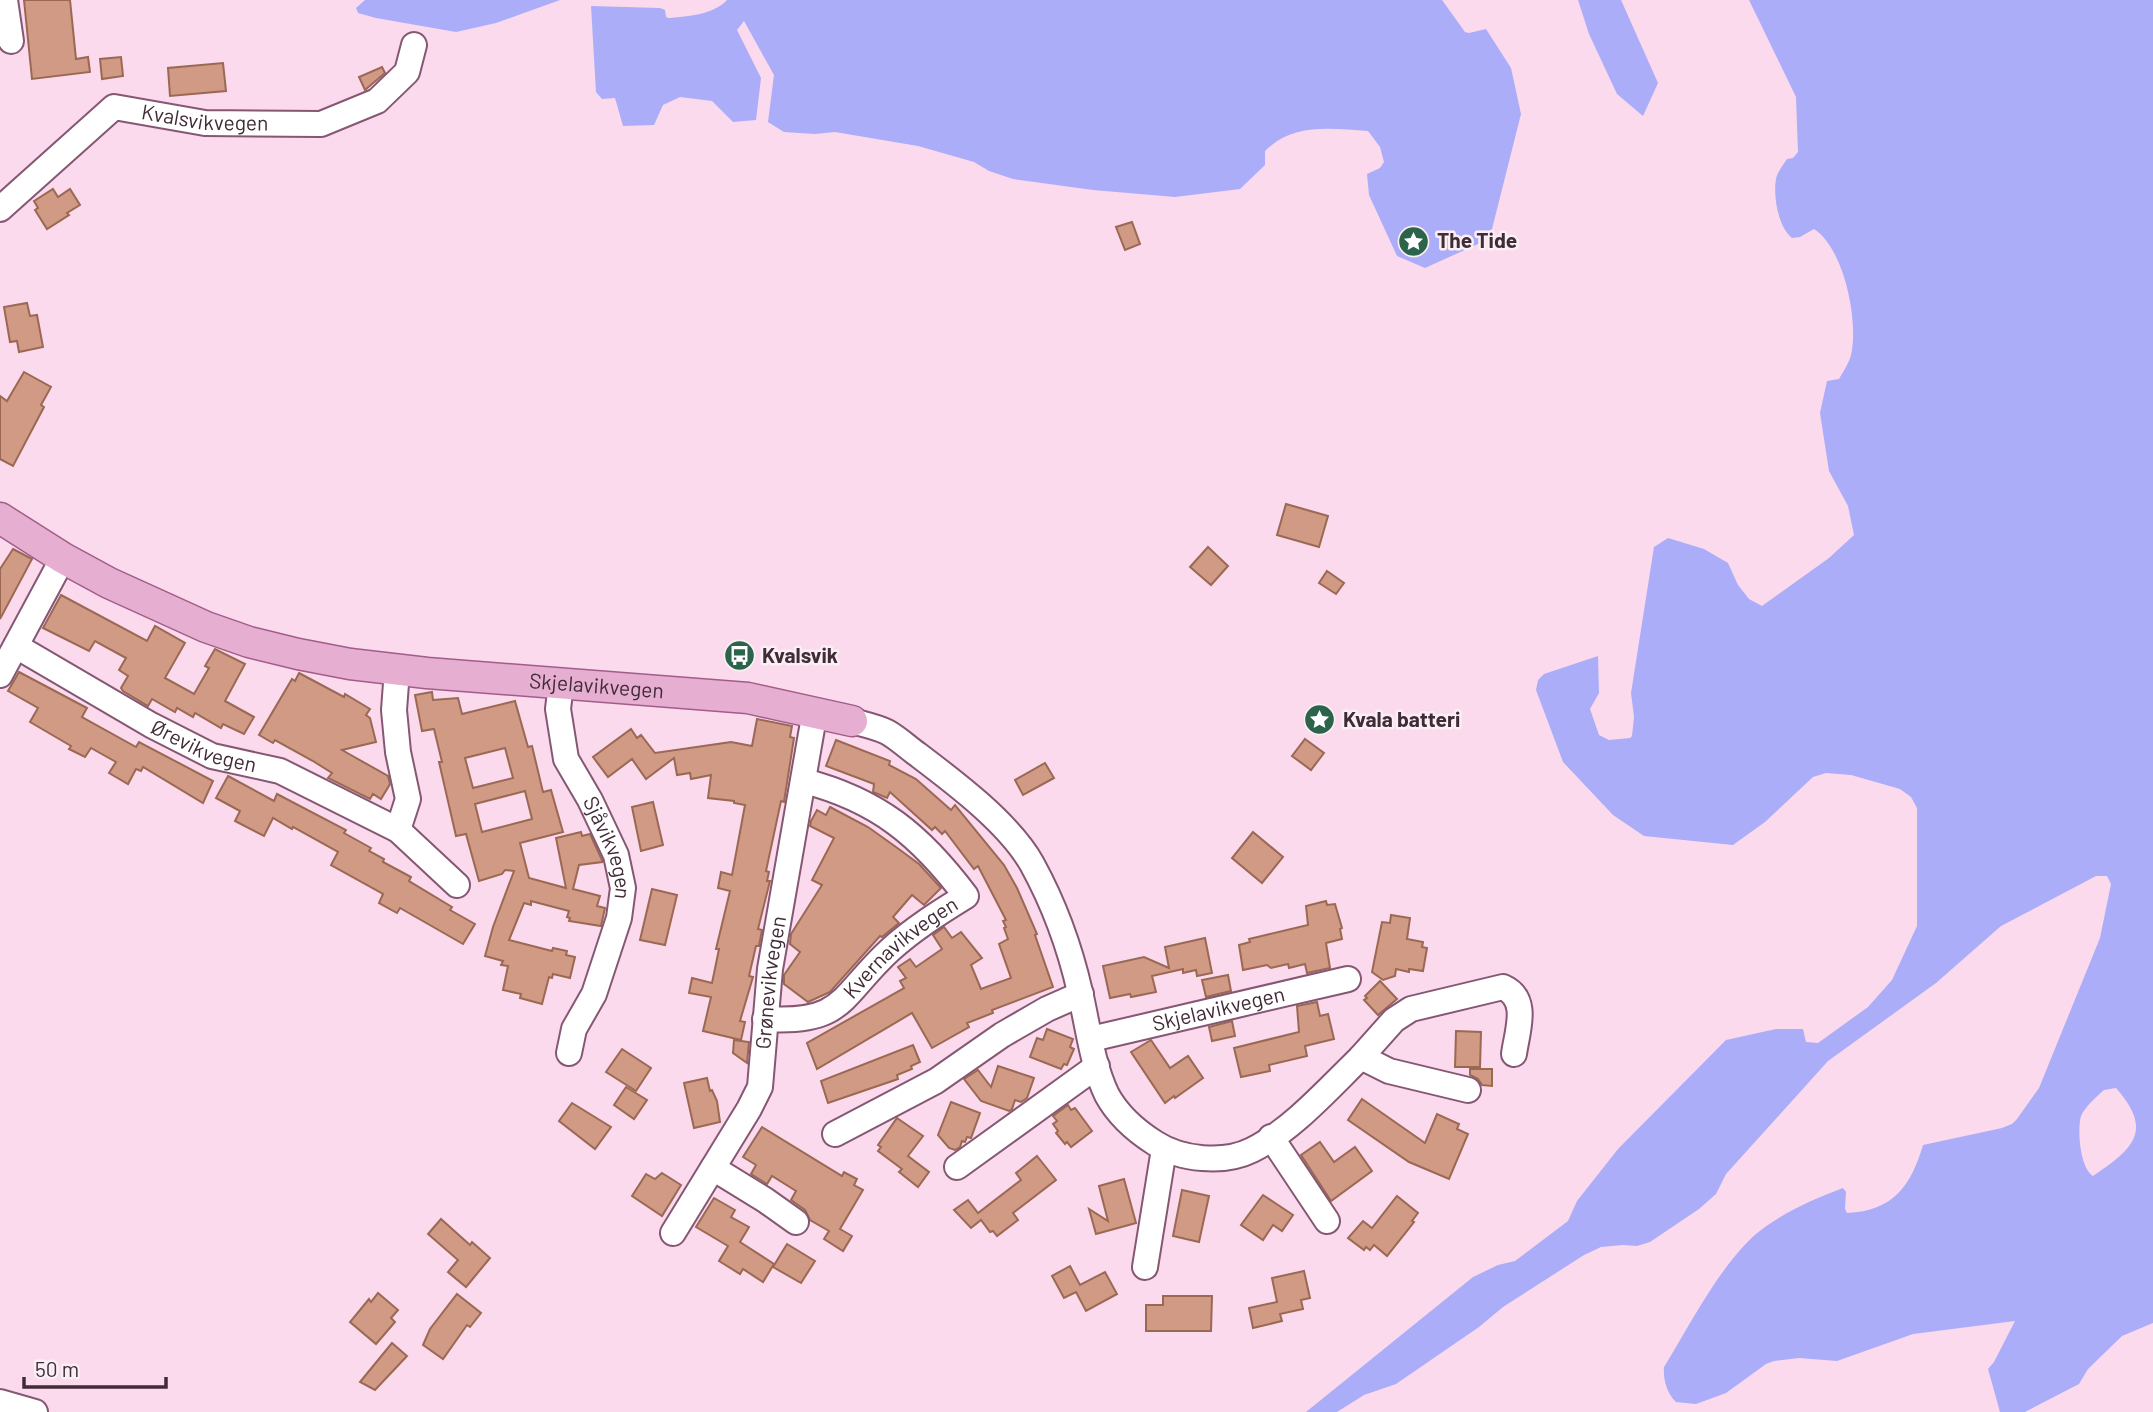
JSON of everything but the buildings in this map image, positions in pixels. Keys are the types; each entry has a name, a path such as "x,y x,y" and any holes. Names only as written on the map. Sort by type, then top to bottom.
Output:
{"main road":[{"name":"Skjelavikvegen","path":"0,518 109,583 194,622 249,642 298,654 397,670 747,698 852,721"}],"street":[{"path":"5,0 12,41"},
{"name":"Kvalsvikvegen","path":"0,209 114,107 205,123 321,124 377,101 407,72 414,45"},
{"path":"0,675 63,558"},
{"name":"Ørevikvegen","path":"16,646 151,725 212,756 281,771 398,830 457,885"},
{"path":"397,670 394,710 398,752 408,799 398,830"},
{"name":"Sjåvikvegen","path":"561,684 558,709 566,759 590,800 616,855 623,888 619,918 594,993 574,1029 569,1053"},
{"name":"Grønevikvegen","path":"673,1233 760,1087 770,969 815,711"},
{"name":"Skjelavikvegen","path":"852,721 887,732 946,776 995,818 1030,861 1072,958 1097,1066 1108,1095 1122,1116 1140,1134 1164,1149 1203,1158 1228,1157 1251,1150 1298,1117 1361,1057 1394,1020 1410,1009 1503,987 1514,993 1520,1005 1514,1054"},
{"name":"Kvernavikvegen","path":"765,1019 814,1017 833,1009 850,995 891,949 966,895 928,849 899,825 848,795 804,780"},
{"name":"Skjelavikvegen","path":"1091,1039 1348,979"},
{"path":"835,1134 936,1081 1013,1028 1081,994"},
{"path":"1361,1057 1389,1071 1468,1090"},
{"path":"957,1167 1097,1066"},
{"path":"1271,1137 1327,1221"},
{"path":"1145,1267 1164,1149"},
{"path":"713,1168 796,1222"},
{"path":"0,1402 36,1412"}],"water":[{"path":"365,0 560,0 496,23 456,32 358,13 356,8"},
{"path":"727,0 1442,0 1465,32 1486,29 1511,68 1521,114 1492,229 1478,244 1425,268 1397,256 1369,195 1367,174 1380,168 1384,162 1380,147 1368,131 1314,129 1288,135 1265,151 1265,165 1240,189 1175,197 1013,179 989,171 974,162 918,146 835,132 784,132 768,122 774,75 744,21 737,30 761,78 756,120 733,122 712,101 680,97 663,105 654,125 623,126 615,98 602,99 596,92 591,6 660,8 665,10 666,17 669,18 708,12"},
{"path":"1578,0 1621,0 1658,83 1643,116 1617,94 1589,34"},
{"path":"1749,0 2153,0 2153,1323 2122,1336 2088,1369 2079,1384 2025,1412 2000,1412 1988,1369 2015,1321 1913,1334 1837,1361 1799,1358 1774,1361 1726,1393 1696,1404 1676,1402 1664,1377 1664,1367 1709,1292 1736,1255 1765,1227 1803,1205 1843,1188 1846,1192 1847,1213 1877,1207 1898,1194 1906,1184 1923,1145 2002,1128 2017,1119 2039,1088 2100,938 2111,884 2107,876 2096,876 2001,926 1936,983 1828,1061 1726,1174 1716,1194 1699,1209 1650,1242 1637,1246 1601,1247 1584,1255 1503,1307 1479,1327 1396,1384 1364,1395 1337,1412 1306,1412 1473,1277 1498,1265 1515,1261 1568,1221 1577,1201 1618,1149 1726,1040 1776,1029 1803,1029 1806,1042 1818,1043 1868,1007 1892,980 1917,926 1917,808 1911,797 1900,789 1851,775 1826,773 1813,777 1765,822 1733,845 1644,836 1613,815 1563,762 1536,690 1538,680 1544,674 1598,656 1599,693 1590,709 1599,735 1609,740 1630,738 1634,717 1631,693 1654,547 1668,538 1704,549 1728,563 1738,585 1749,599 1762,606 1829,558 1854,535 1848,506 1829,471 1820,413 1827,381 1839,379 1851,355 1853,324 1847,286 1834,252 1825,238 1814,229 1800,237 1792,238 1783,227 1776,202 1775,186 1778,174 1787,159 1793,158 1798,152 1796,97","holes":["2116,1088 2134,1116 2134,1137 2120,1156 2093,1176 2085,1165 2081,1148 2081,1116 2104,1090"]}],"place":[{"name":"The Tide","path":"1414,241"},
{"name":"Kvalsvik","path":"739,656"},
{"name":"Kvala batteri","path":"1320,720"}]}
